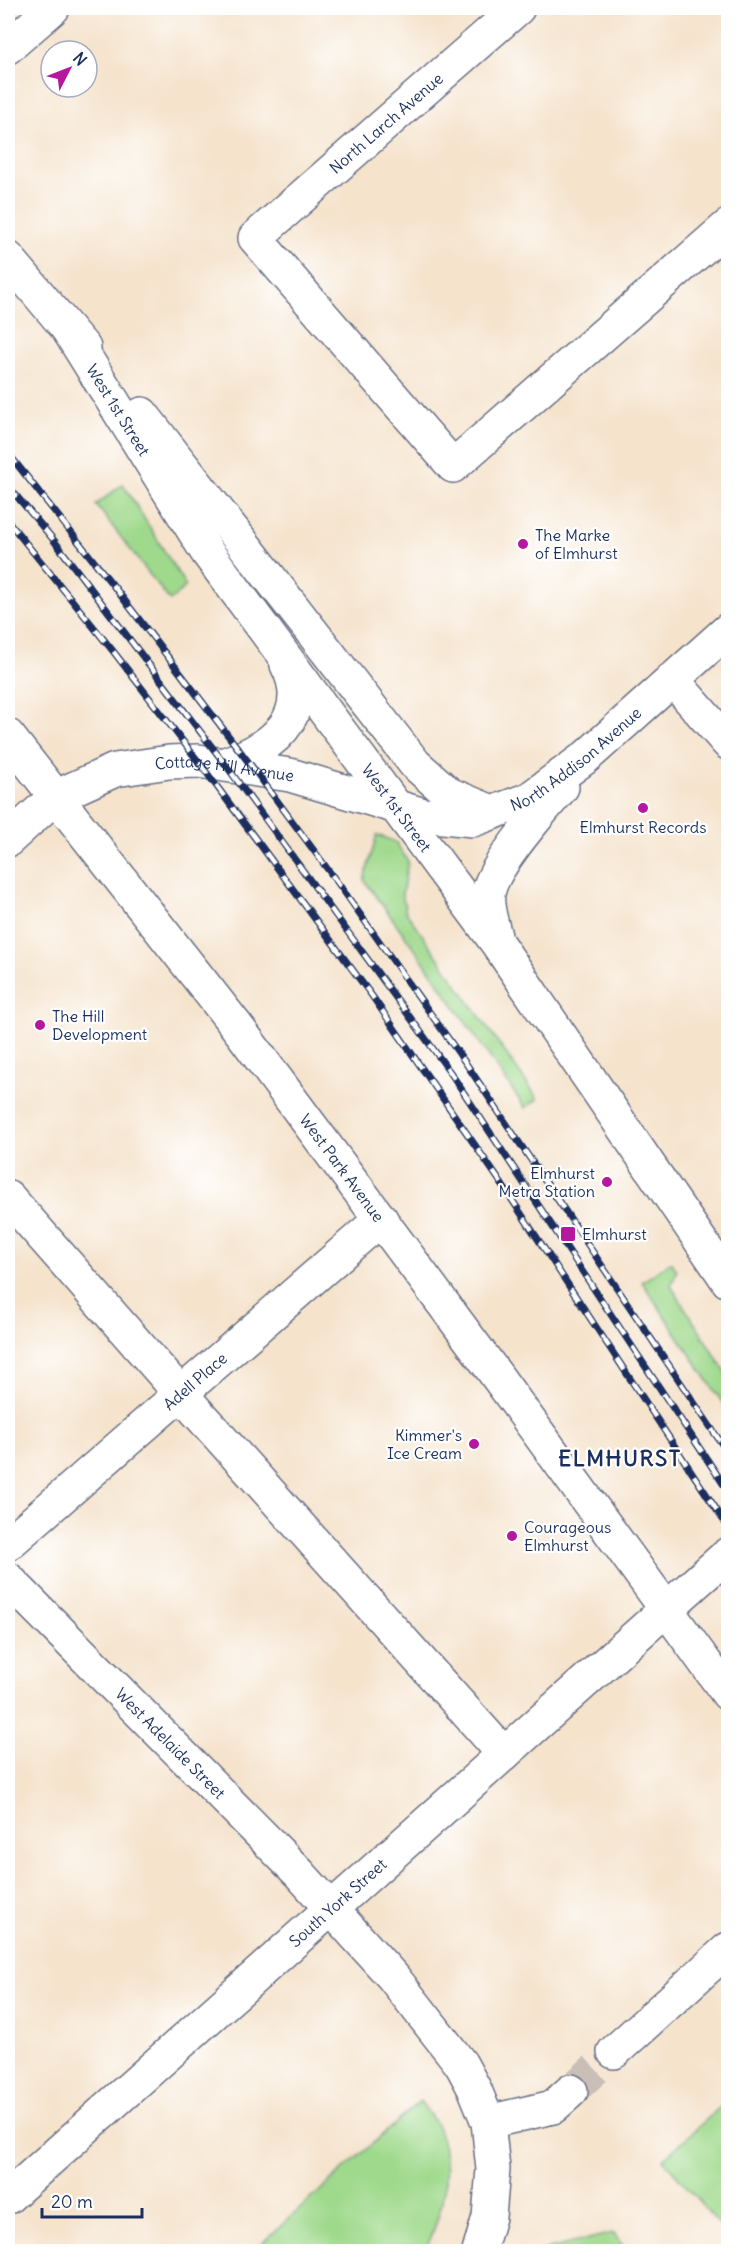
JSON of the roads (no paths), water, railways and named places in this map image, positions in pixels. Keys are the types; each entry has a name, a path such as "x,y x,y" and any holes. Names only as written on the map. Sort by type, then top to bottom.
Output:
{"street":[{"path":"8,47 53,8"},
{"name":"North Larch Avenue","path":"518,8 255,238 453,466 729,226"},
{"name":"West 1st Street","path":"8,258 150,422 415,764 449,794 493,812"},
{"name":"West 1st Street","path":"69,331 207,552 497,944 729,1281"},
{"name":"North Addison Avenue","path":"397,806 451,819 473,819 529,799 586,757 729,630"},
{"path":"225,764 245,758 266,745 292,717 297,695 293,675 280,650"},
{"path":"672,679 729,743"},
{"name":"West Park Avenue","path":"8,736 241,1032 729,1694"},
{"path":"497,944 489,913 488,894 496,874 520,838 586,757"},
{"name":"Cottage Hill Avenue","path":"8,840 55,797 126,767 198,761 225,764 290,775 397,806"},
{"path":"8,1197 180,1395 504,1754"},
{"name":"Adell Place","path":"8,1544 381,1219"},
{"name":"South York Street","path":"8,2196 729,1554"},
{"name":"West Adelaide Street","path":"8,1579 331,1908 393,1977 461,2064 488,2122 493,2169 489,2217 479,2252"},
{"path":"614,2052 729,1949"},
{"path":"488,2122 553,2107 571,2091"}],"tunnel":[{"path":"571,2091 614,2052"}],"railway":[{"path":"8,453 112,584 340,886 467,1065 728,1453"},
{"path":"8,486 52,538 225,764 450,1072 728,1491"},
{"path":"8,521 198,761 372,996 497,1177 728,1527"}],"place":[{"name":"The Marke of Elmhurst","path":"523,544"},
{"name":"Elmhurst Records","path":"643,808"},
{"name":"The Hill Development","path":"40,1025"},
{"name":"Elmhurst Metra Station","path":"607,1182"},
{"name":"Elmhurst","path":"568,1234"},
{"name":"Kimmer's Ice Cream","path":"474,1444"},
{"name":"Courageous Elmhurst","path":"512,1536"}],"district":[{"name":"ELMHURST","path":"620,1458"}]}
